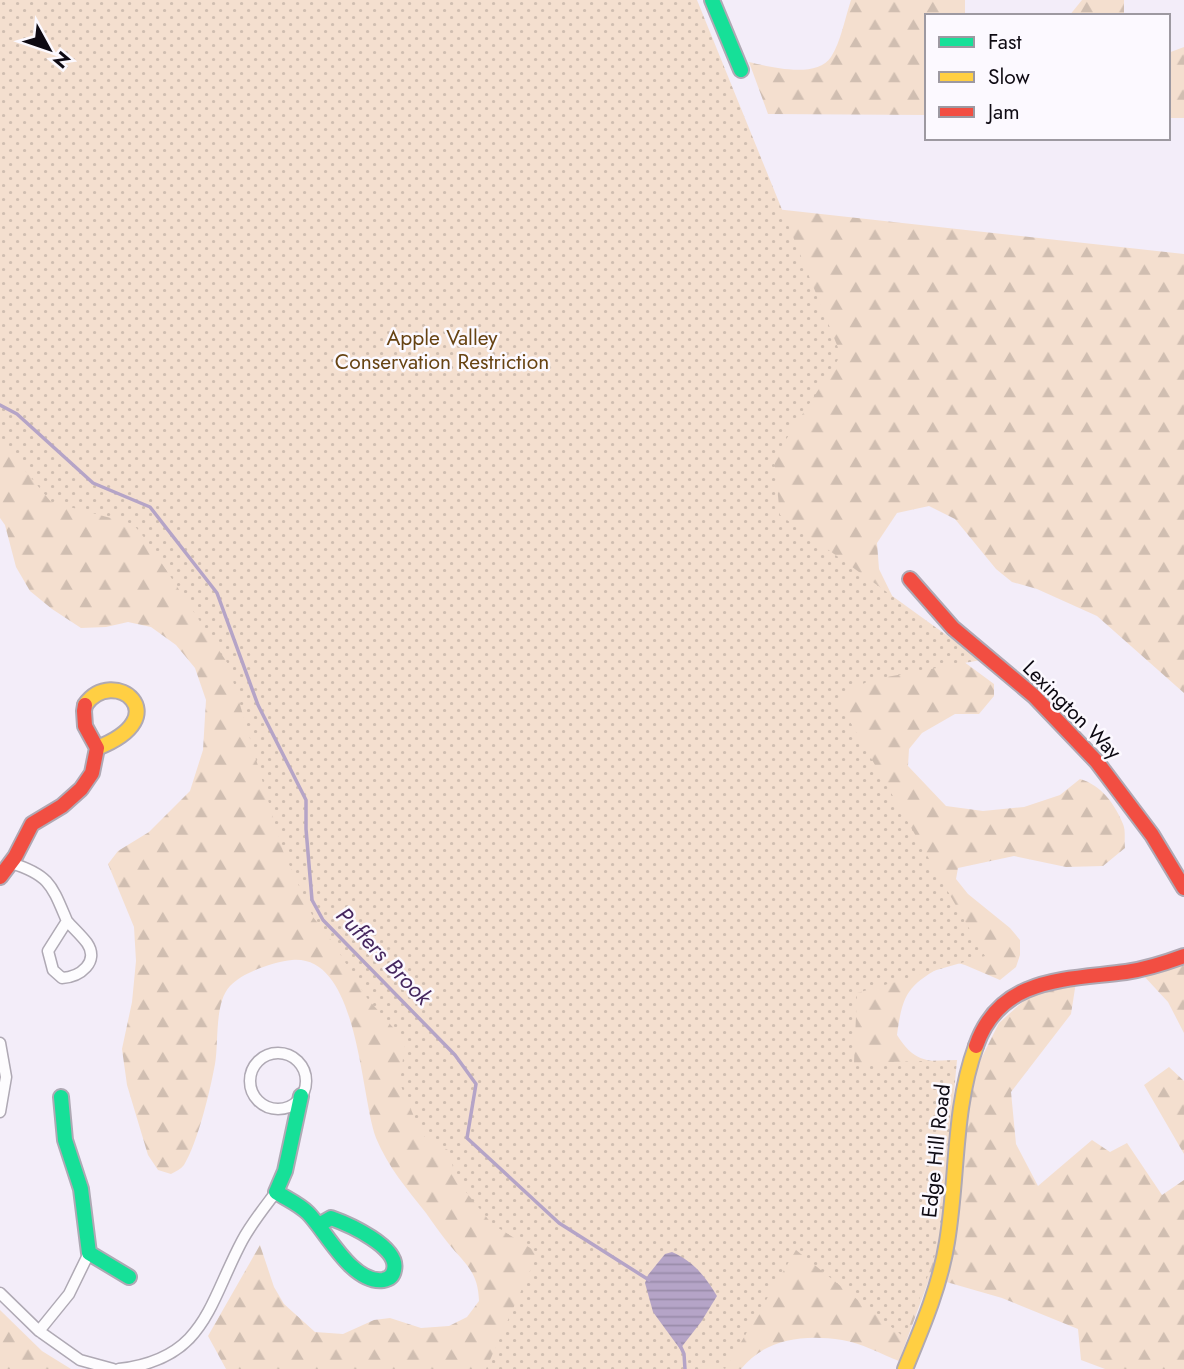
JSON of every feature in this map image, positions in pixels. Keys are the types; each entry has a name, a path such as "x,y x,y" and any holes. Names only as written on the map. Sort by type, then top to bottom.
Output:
{"street":[{"path":"712,0 741,70"},
{"name":"Lexington Way","path":"910,579 956,631 1031,694 1070,732 1125,795 1151,831 1184,888"},
{"path":"0,877 33,824 70,800 87,781 96,762 97,748 87,733 82,715 85,702 92,695 106,689 121,692 133,701 136,707 133,727 118,739 97,748"},
{"path":"11,863 30,869 55,890 66,921 89,945 90,963 80,973 62,978 52,970 48,951 66,921"},
{"name":"Edge Hill Road","path":"905,1369 922,1328 947,1246 963,1086 968,1065 983,1030 1000,1007 1011,998 1039,984 1132,971 1184,957"},
{"path":"0,1043 5,1077 0,1112"},
{"path":"119,1369 152,1362 191,1339 210,1309 243,1239 276,1192 287,1163 306,1081 296,1059 273,1053 258,1060 250,1075 252,1092 263,1105 280,1109 288,1107 301,1097"},
{"path":"38,1331 69,1294 89,1253 81,1189 65,1140 61,1097"},
{"path":"276,1192 301,1206 318,1225 335,1251 350,1265 374,1279 387,1279 393,1274 396,1263 394,1256 350,1225 331,1218 318,1225"},
{"path":"89,1253 129,1277"},
{"path":"0,1293 38,1331 80,1360 113,1369"}],"green space":[{"name":"Apple Valley Conservation Restriction","path":"0,0 697,0 841,355 774,458 780,515 981,660 870,680 837,699 985,956 857,993 854,1063 957,1060 942,1225 934,1259 905,1338 796,1250 725,1369 710,1361 706,1369 486,1369 538,1253 492,1224 457,1181 448,1150 422,1135 400,1084 405,1041 367,998 334,944 313,917 283,851 228,664 147,541 133,524 51,502 0,440"},
{"path":"851,0 965,0 965,14 925,14 925,115 768,114 749,62 793,70 815,68 831,57 838,44"},
{"path":"1082,0 1124,0 1124,14 1071,14"},
{"path":"1184,47 1184,118 1170,118 1170,52"},
{"name":"Apple Valley Conservation Restriction","path":"0,51 659,196 1184,254 1184,693 1097,616 1037,589 1012,582 996,569 955,519 929,506 897,513 877,543 879,569 902,616 994,684 994,696 979,714 955,714 922,733 909,749 908,766 946,806 983,811 1024,807 1060,795 1080,779 1106,796 1120,817 1125,833 1125,848 1103,866 1066,867 1014,856 958,868 956,879 968,894 1010,928 1020,940 1020,955 1016,967 1000,980 951,961 918,982 911,989 902,1007 897,1035 903,1044 920,1058 953,1065 944,1230 937,1258 899,1361 849,1341 800,1338 762,1351 741,1369 226,1369 208,1336 260,1245 274,1287 284,1304 315,1332 343,1334 374,1320 390,1318 421,1328 449,1326 467,1317 479,1301 478,1291 470,1269 405,1186 381,1149 376,1138 353,1031 344,1002 331,979 314,964 292,960 277,963 259,968 230,986 219,1012 215,1064 207,1102 189,1155 183,1166 171,1174 158,1170 148,1155 127,1085 122,1049 132,1002 136,961 134,927 108,864 118,851 149,832 190,791 203,750 206,700 195,668 176,645 151,627 128,622 106,627 81,628 30,591 16,567 5,525 0,518"},
{"path":"1182,962 1184,1033 1168,1002 1143,975"},
{"path":"1076,982 1071,1014 1011,1092 1016,1144 1038,1186 1092,1140 1110,1152 1127,1143 1162,1195 1184,1180 1184,1369 1105,1369 1081,1360 1078,1329 1002,1298 943,1281 957,1231 971,1079 999,1023 1038,988"},
{"path":"1169,1067 1184,1081 1184,1154 1144,1085"},
{"path":"0,1310 42,1351 71,1369 0,1369"}],"shaded area":[{"path":"672,1252 698,1270 717,1296 680,1349 653,1312 645,1283 665,1254"}],"waterway":[{"name":"Puffers Brook","path":"0,405 17,414 93,483 150,507 217,593 258,705 306,800 312,900 323,920 455,1055 476,1084 467,1138 559,1223 649,1280"},
{"name":"Puffers Brook","path":"679,1343 684,1354 685,1369"}],"traffic: fast":[{"path":"712,0 741,70"},
{"path":"301,1096 285,1171 276,1192 308,1213 341,1255 361,1274 383,1280 392,1276 394,1261 389,1253 371,1238 331,1218 319,1225"},
{"path":"61,1097 65,1140 81,1189 89,1253 129,1277"}],"traffic: slow":[{"path":"85,705 97,694 110,690 123,693 132,700 137,710 134,722 121,735 97,748"},
{"path":"905,1369 930,1307 944,1258 963,1094 976,1046"}],"traffic: jam":[{"path":"910,579 953,628 1034,696 1097,762 1152,835 1184,888"},
{"path":"0,877 15,857 32,824 62,806 81,789 92,773 97,748 85,726 85,705"},
{"path":"976,1046 987,1023 1001,1006 1018,994 1059,980 1133,971 1184,956"}]}
